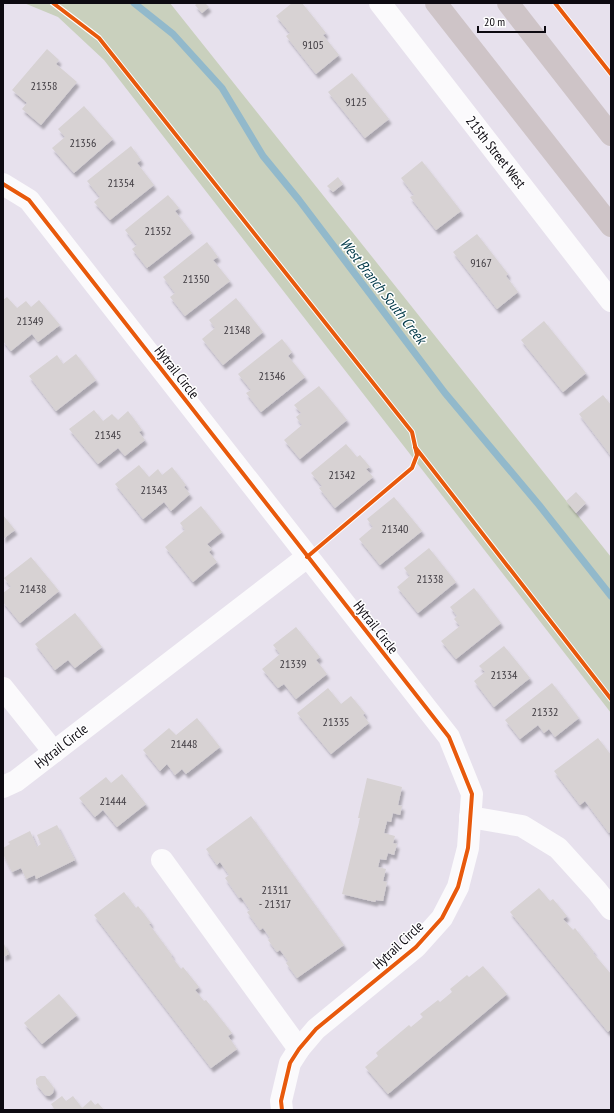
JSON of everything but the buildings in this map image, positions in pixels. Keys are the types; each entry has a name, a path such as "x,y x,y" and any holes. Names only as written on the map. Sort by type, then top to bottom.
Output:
{"main road":[{"path":"436,3 611,226"},
{"path":"508,3 611,135"}],"street":[{"name":"215th Street West","path":"380,3 611,301"},
{"name":"Hytrail Circle","path":"3,184 29,200 449,738 472,794 468,848 458,887 442,918 416,947 316,1029 299,1049 290,1063 281,1101 282,1110"},
{"name":"Hytrail Circle","path":"3,788 16,781 54,752 307,556"},
{"path":"3,688 54,752"},
{"path":"470,817 522,826 558,848 597,891 611,909"},
{"path":"162,860 299,1049"}],"green space":[{"path":"24,3 170,3 611,557 611,713 104,60 58,17"}],"waterway":[{"name":"West Branch South Creek","path":"134,3 173,34 222,88 263,156 299,200 445,393 539,505 611,596"}],"cycle path":[{"path":"53,3 99,38 412,432 417,455 412,468 307,557"},
{"path":"555,3 611,74"},
{"path":"3,184 29,200 449,737 472,794 468,848 458,887 442,918 416,947 316,1029 299,1049 290,1063 281,1101 282,1110"},
{"path":"415,447 611,699"}]}
